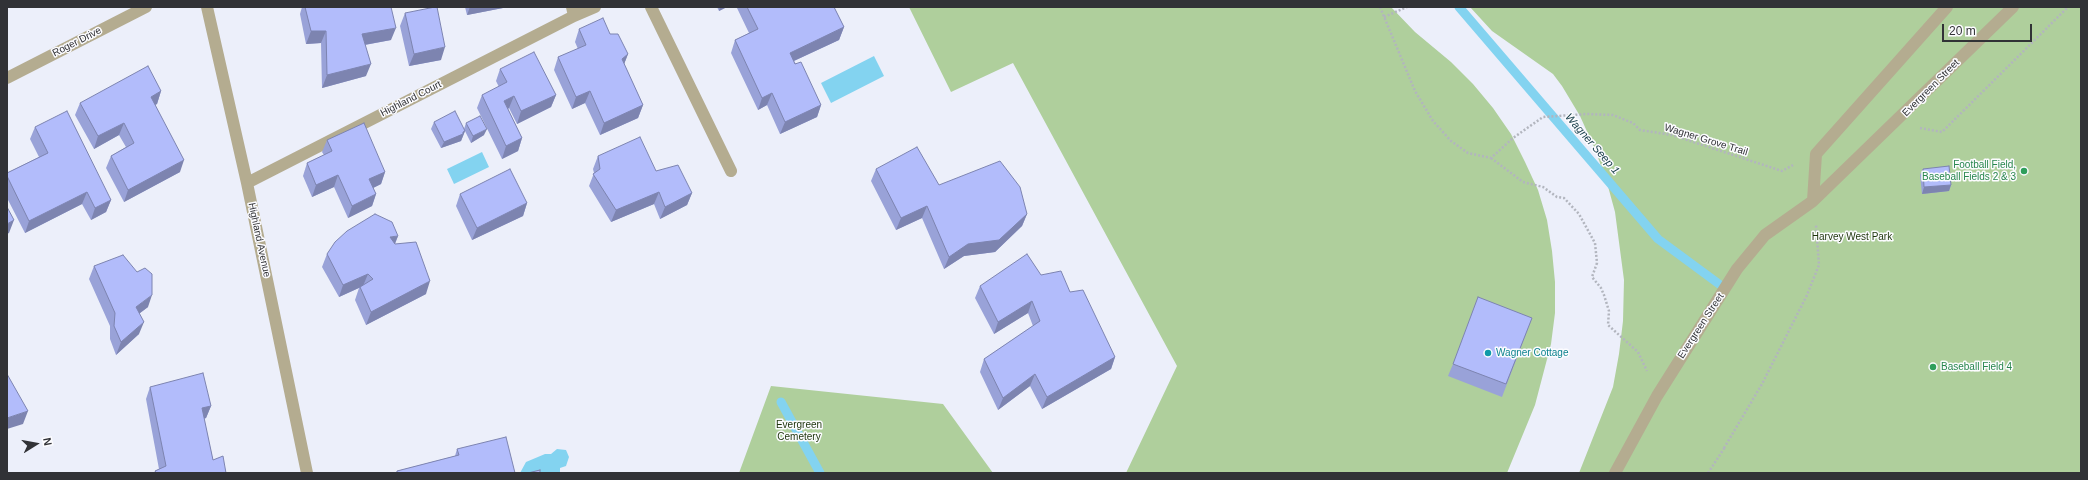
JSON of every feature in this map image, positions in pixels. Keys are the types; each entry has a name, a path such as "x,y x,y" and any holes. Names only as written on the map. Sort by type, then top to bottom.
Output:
{"street":[{"name":"Roger Drive","path":"7,78 146,7"},
{"name":"Highland Avenue","path":"207,7 247,183 307,473"},
{"name":"Highland Court","path":"247,183 573,12 595,7"},
{"path":"651,7 731,171"},
{"path":"1813,201 1816,154 1947,7"},
{"name":"Evergreen Street","path":"1615,473 1657,396 1737,269 1765,235 1813,201 2012,7"}],"path":[{"path":"1380,7 1415,91 1433,121 1452,141 1468,152 1491,158 1523,182 1542,187 1557,197 1564,198 1579,214 1595,242 1597,263 1592,277 1601,288 1604,295 1609,311 1608,325 1638,352 1657,396"},
{"path":"1384,17 1407,7"},
{"path":"1914,127 1942,132 2068,7"},
{"name":"Wagner Grove Trail","path":"1491,158 1513,138 1543,117 1587,114 1613,115 1633,123 1640,130 1672,136 1782,171 1816,154"},
{"path":"1708,473 1762,384 1806,295 1818,265 1816,219"},
{"path":"1724,448 1726,444"}],"green space":[{"path":"909,7 1391,7 1415,32 1451,62 1473,84 1493,108 1511,134 1525,162 1538,190 1547,220 1555,282 1555,313 1551,344 1535,405 1507,473 1126,473 1177,366 1013,63 951,92"},
{"name":"Harvey West Park","path":"1470,7 2081,7 2081,473 1579,473 1613,387 1619,354 1623,321 1624,280 1615,212 1606,179 1594,147 1580,116 1562,86 1553,74 1492,31"},
{"name":"Evergreen Cemetery","path":"771,386 943,404 993,473 739,473"}],"water":[{"path":"874,56 884,76 831,103 821,83"},
{"path":"482,152 489,167 454,184 447,169"},
{"path":"557,449 566,450 569,457 566,466 560,468 560,473 520,473 526,462 545,454 551,454"}],"building":[{"path":"305,7 391,7 396,28 362,34 371,64 327,75 326,31 311,31"},
{"path":"437,7 445,47 414,54 405,13"},
{"path":"747,7 834,7 844,27 790,53 795,64 801,62 821,105 785,122 772,93 762,98 735,40 758,29"},
{"path":"603,18 610,34 618,34 628,54 622,59 643,105 604,123 590,91 576,97 558,57 586,45 579,29"},
{"path":"534,52 556,95 521,111 514,96 504,101 522,138 506,146 482,95 507,82 500,69"},
{"path":"148,66 161,91 151,97 184,160 128,190 111,156 134,143 124,123 98,136 80,103"},
{"path":"67,111 111,200 95,208 87,192 29,221 7,176 7,173 48,153 35,127"},
{"path":"455,111 465,131 463,134 444,142 434,122"},
{"path":"480,116 487,129 473,136 466,123"},
{"path":"364,123 385,172 369,179 376,194 352,206 338,175 316,185 307,163 332,151 327,140"},
{"path":"640,137 656,171 678,165 692,193 665,207 659,192 616,210 593,174 600,169 598,156"},
{"path":"917,147 939,185 1000,161 1020,187 1027,214 999,240 968,244 949,257 927,206 901,218 876,169"},
{"path":"1949,166 1951,185 1924,187 1923,169"},
{"path":"510,169 527,203 477,228 460,194"},
{"path":"7,207 14,220 7,224"},
{"path":"375,214 392,222 398,236 390,237 395,244 416,242 430,281 371,312 360,287 373,279 368,274 343,285 327,254 335,242 347,231"},
{"path":"1027,254 1041,275 1061,271 1070,292 1083,290 1115,357 1047,397 1035,374 1003,398 984,359 1040,321 1032,301 998,322 980,286"},
{"path":"123,255 137,272 145,268 152,274 152,295 136,307 144,322 121,342 114,326 115,313 94,266"},
{"name":"Wagner Cottage","path":"1478,297 1532,318 1506,384 1453,364"},
{"path":"203,373 211,406 202,408 213,460 223,456 226,473 156,473 155,471 166,466 150,387"},
{"path":"7,374 28,411 7,418"},
{"path":"506,437 515,473 397,473 397,471 459,455 457,449"},
{"path":"540,470 540,473 528,473"}],"waterway":[{"name":"Wagner Seep 1","path":"1459,7 1658,239 1719,284"},
{"path":"781,402 820,473"}],"place":[{"name":"Football Field, Baseball Fields 2 & 3","path":"2024,171"},
{"name":"Wagner Cottage","path":"1488,353"},
{"name":"Baseball Field 4","path":"1933,367"}]}
